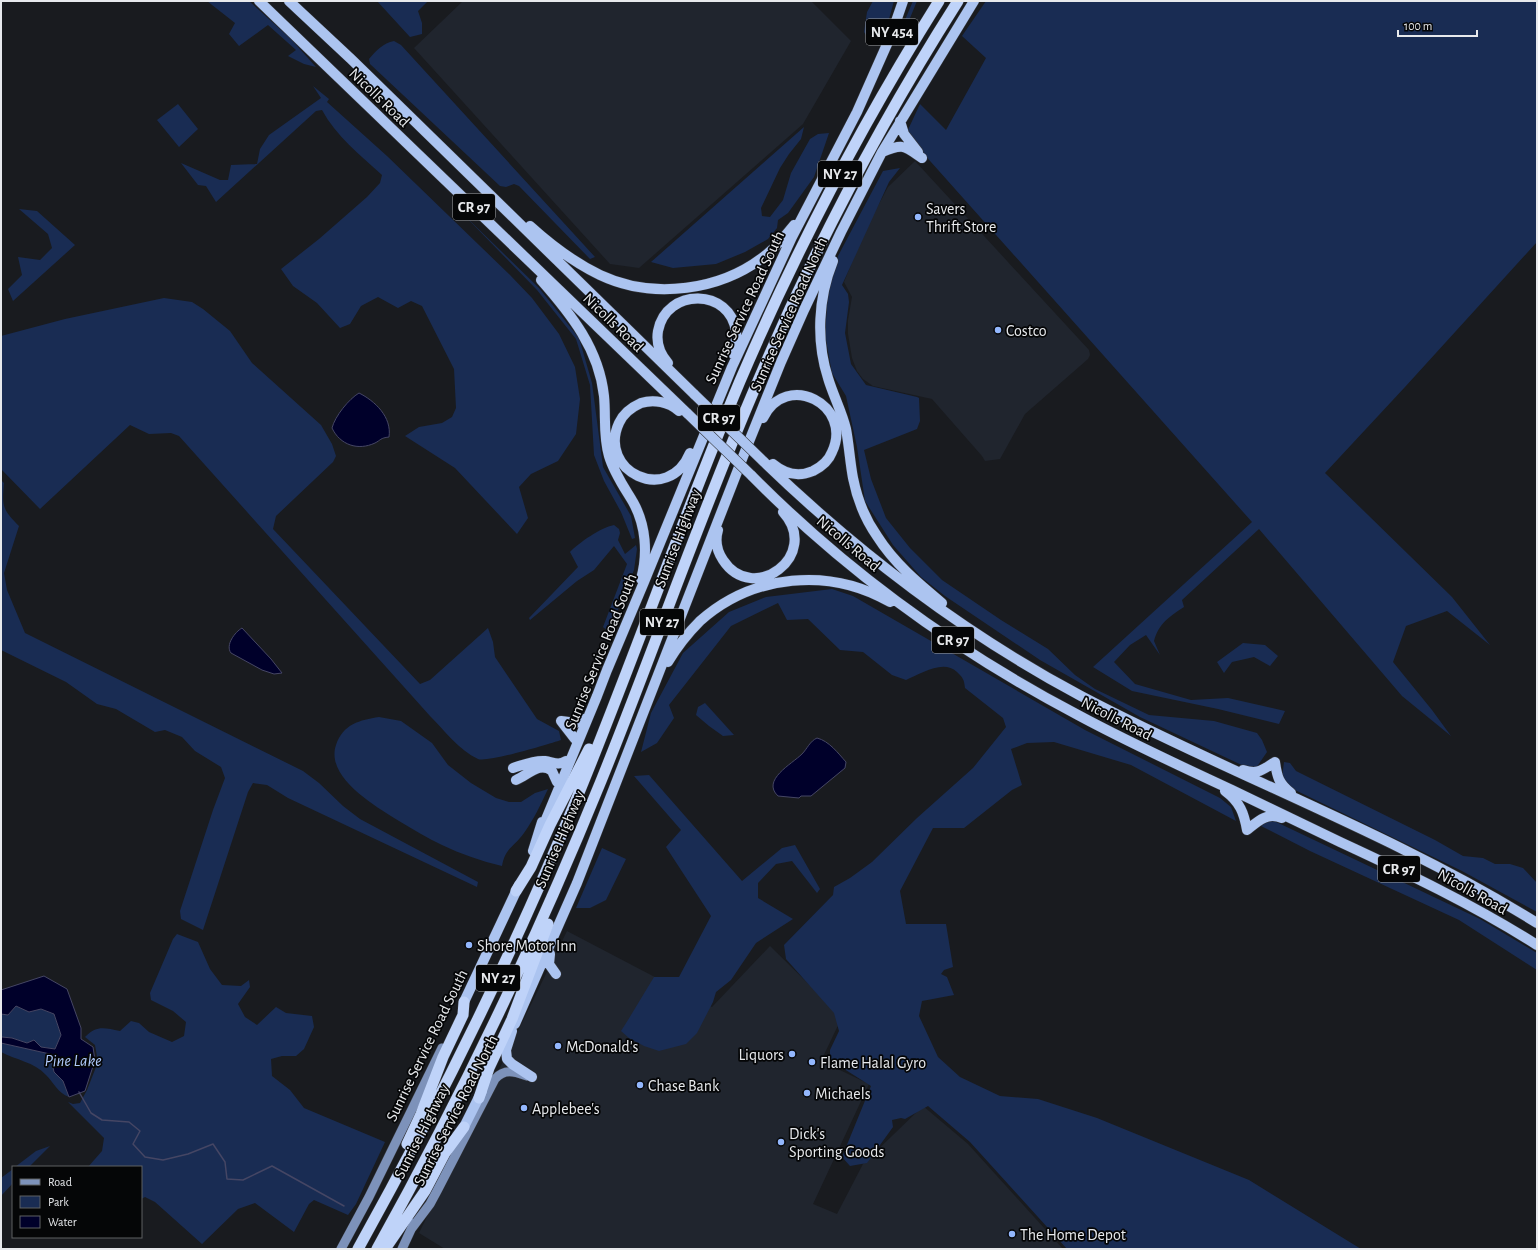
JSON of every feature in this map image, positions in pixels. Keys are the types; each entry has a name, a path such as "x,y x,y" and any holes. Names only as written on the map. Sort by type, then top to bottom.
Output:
{"highway":[{"name":"Nicolls Road","path":"259,1 504,236 686,416 708,434 810,530 843,559 883,590 930,624 1003,672 1053,702 1123,738 1434,886 1537,945"},
{"name":"Nicolls Road","path":"289,1 695,395 744,445"},
{"name":"NY 454","path":"879,61 892,33 903,1"},
{"name":"Sunrise Highway","path":"358,1249 446,1085 509,953 574,804 617,697 710,455 742,377 777,300 809,233 858,139 940,1"},
{"name":"Sunrise Highway","path":"377,1249 474,1064 521,966 571,852 615,745 729,450 774,345 819,248 858,173 906,87 958,1"},
{"name":"Sunrise Service Road North","path":"464,1127 512,1031 578,883 729,492 744,445 804,310 882,152 974,1"},
{"name":"Sunrise Service Road South","path":"464,1002 533,851 724,384 804,213 857,112 879,61"},
{"path":"882,152 896,146 902,146 922,158 904,134 900,121"},
{"path":"464,170 501,200 546,240 584,266 610,279 644,287 666,289 687,288 708,284 728,277 748,267 767,254 782,240 804,213"},
{"path":"866,183 856,211 832,263 826,281 822,303 821,324 821,344 825,367 845,427 853,478 858,497 876,536 890,556 980,636"},
{"path":"504,236 576,323 588,342 596,363 604,395 605,434 609,457 616,473 636,507 644,536 645,552 643,566 632,608"},
{"path":"695,395 664,358 660,350 658,339 659,328 664,316 672,307 683,301 694,298 711,301 725,310 733,320 736,338 724,384"},
{"path":"793,395 805,396 821,403 829,412 835,423 836,442 831,454 822,465 809,472 796,474 789,473 778,468 765,459 744,445 768,408 782,398 793,395"},
{"path":"686,416 672,407 658,402 641,404 631,409 620,421 615,439 617,454 625,467 637,476 647,479 662,479 672,476 685,463 691,450 709,423"},
{"name":"Nicolls Road","path":"765,459 827,521 872,558 918,593 980,636 1029,666 1080,695 1224,766 1445,870 1537,922"},
{"path":"729,492 717,533 719,554 726,564 735,572 750,578 763,577 774,573 783,567 792,553 795,542 794,531 790,521 762,486"},
{"path":"657,678 685,638 710,614 740,595 784,581 820,580 853,586 882,597 930,624"},
{"path":"533,851 544,815 557,782 594,693 607,670"},
{"path":"516,891 531,867 550,825 617,697"},
{"path":"575,738 561,721 576,723 583,719"},
{"path":"514,768 536,761 544,760 560,764 566,761"},
{"path":"1224,766 1252,773 1260,772 1275,762 1277,777 1282,785 1313,807"},
{"path":"516,780 538,768 543,767 552,771 557,782"},
{"path":"1207,778 1236,800 1244,813 1247,830 1260,819 1270,815 1278,816 1309,827"},
{"path":"479,1098 489,1068 512,1019 535,955 561,891 571,852"},
{"path":"530,991 543,975 550,973 556,974 548,964 552,942"},
{"path":"373,1222 396,1166 421,1114 443,1057 463,1015 464,1002"},
{"path":"512,1031 506,1050 507,1059 532,1077"},
{"path":"385,1249 425,1191 445,1153 464,1127"}],"main road":[{"path":"879,61 898,1"},
{"name":"Sunrise Service Road South","path":"341,1249 369,1197 464,1002"},
{"path":"412,1228 430,1204 495,1079 501,1074 510,1071 532,1077"},
{"name":"Sunrise Service Road North","path":"402,1249 464,1127"}],"shaded area":[{"path":"463,1 811,1 851,41 803,124 639,268 610,264 414,48"},
{"path":"915,161 1089,350 1090,355 1088,359 1025,414 1000,459 985,461 932,399 873,386 863,379 857,371 852,358 848,334 848,320 852,297 844,282 865,230 888,187"},
{"path":"567,931 712,1007 770,946 842,1017 821,1061 869,1084 813,1204 837,1214 863,1164 923,1106 968,1144 1063,1249 445,1249 419,1233"}],"green space":[{"path":"207,1 249,1 290,38 316,67 304,64 288,56 296,50 268,25 239,46 229,34 235,23"},
{"path":"377,1 428,1 418,11 422,23 422,34 410,37"},
{"path":"873,1 894,1 885,30 878,39 873,42 870,41 864,32 867,12"},
{"path":"913,1 917,1 901,40 896,46 896,41"},
{"path":"986,1 1537,1 1537,242 1325,473 1452,597 1490,645 1447,611 1406,626 1393,662 1451,736 1402,696 1259,529 1182,600 1184,607 1169,617 1162,625 1154,641 1160,655 1146,635 1130,645 1114,662 1135,684 1191,700 1228,698 1285,711 1279,724 1218,709 1132,691 1093,667 1252,522 906,134 920,104 946,130 986,58 962,36"},
{"path":"394,41 401,45 595,257 590,259 519,186 514,184 506,187 500,186 370,64 369,59 377,50 383,45"},
{"path":"313,86 329,99 327,102 387,156 532,298 559,334 575,367 580,399 576,434 558,461 531,474 519,487 528,518 517,534 455,468 405,436 419,427 442,423 452,417 456,408 454,369 422,306 411,301 398,308 378,297 361,306 350,324 340,328 317,303 293,286 281,269 319,239 367,197 380,183 382,175 341,137 322,110 316,111 216,202 206,186 198,185 181,163 220,180 228,180 231,165 257,164 260,149 269,135 321,98"},
{"path":"178,104 198,129 179,147 157,120"},
{"path":"804,127 801,139 780,168 761,208 762,216 770,217 783,200 791,173 810,139 818,134 829,133 814,177 788,213 778,220 777,228 768,239 745,252 716,264 673,268 651,262"},
{"path":"900,168 889,182 842,285 848,294 849,302 845,333 851,364 866,385 919,398 920,421 917,429 864,450 871,479 886,518 910,548 942,580 1001,620 1048,649 1075,675 1095,689 1149,715 1214,721 1257,733 1267,752 1256,768 1248,768 1140,717 1040,660 945,596 921,577 893,545 865,501 857,447 846,396 832,373 825,335 828,291 838,256 883,171"},
{"path":"19,209 37,211 75,245 13,301 8,289 22,275 18,257 40,260 52,248 48,234"},
{"path":"462,213 539,288 579,338 592,383 603,467 631,516 635,538 632,539 621,512 604,481 594,455 590,385 576,339 537,290"},
{"path":"164,298 192,302 230,331 252,363 321,425 332,444 336,456 333,462 276,516 273,529 420,684 430,680 488,628 493,642 495,657 537,719 559,731 561,740 518,752 484,759 478,759 464,750 430,716 179,436 171,433 149,434 130,425 40,509 1,469 1,336 65,319"},
{"path":"1,480 4,483 4,507 19,526 4,573 7,590 25,633 303,771 360,819 478,882 477,887 288,798 267,785 253,783 248,792 203,930 181,919 180,911 225,778 221,767 195,751 182,737 165,730 155,732 116,709 97,704 66,682 1,650"},
{"path":"614,525 619,529 620,533 618,540 625,554 636,545 637,549 634,570 609,632 603,627 627,564 614,546 594,570 577,581 530,620 529,618 578,567 570,552 590,536"},
{"path":"832,589 853,596 1085,730 1220,798 1231,807 1236,821 1131,765 1054,742 1027,743 1011,749 1022,785 1012,790 964,828 933,828 900,891 906,924 946,924 953,967 944,970 941,974 947,977 954,995 922,1001 919,1016 938,1057 960,1077 1000,1096 1038,1099 1097,1118 1249,1180 1361,1249 1067,1249 970,1142 928,1106 905,1119 901,1118 892,1120 893,1127 867,1163 850,1166 842,1157 871,1086 830,1060 830,1050 839,1031 834,1013 786,959 784,945 833,895 834,887 850,878 872,862 917,818 973,768 1006,727 1003,718 965,688 962,677 951,668 939,667 925,671 906,680 892,675 863,652 840,650 808,619 787,620 778,603 731,626 669,705 674,718 657,743 641,752 651,713 683,653 729,612 766,597"},
{"path":"1243,643 1265,645 1278,656 1270,666 1254,657 1232,662 1224,673 1217,662"},
{"path":"705,703 734,735 723,736 696,715 698,707"},
{"path":"379,717 401,721 432,743 448,765 471,783 496,798 509,802 521,802 535,793 548,789 528,828 505,855 502,866 479,860 442,845 425,836 366,800 345,780 338,769 335,757 336,745 339,738 343,732 353,724"},
{"path":"1284,762 1290,763 1296,771 1435,840 1463,856 1483,858 1495,864 1510,864 1523,868 1537,883 1537,912 1462,871 1293,789 1282,777"},
{"path":"649,775 742,881 782,848 795,845 820,889 817,893 792,861 776,864 758,883 758,898 793,919 756,943 731,980 716,992 713,1002 697,1033 686,1044 659,1051 644,1046 629,1038 621,1031 654,977 679,977 711,916 666,847 681,830 634,776"},
{"path":"1270,819 1480,919 1537,953 1537,970 1459,920 1310,851 1261,826"},
{"path":"602,848 626,859 606,900 590,908 576,908"},
{"path":"177,934 198,942 210,969 222,985 241,986 249,980 250,987 238,1004 245,1017 257,1025 276,1007 286,1013 312,1016 314,1027 304,1049 296,1056 282,1056 271,1059 272,1076 290,1090 304,1108 385,1142 356,1204 348,1215 314,1200 309,1204 294,1232 255,1203 238,1209 202,1244 155,1202 145,1197 142,1198 142,1166 89,1166 102,1151 104,1138 68,1102 73,1104 80,1103 98,1062 95,1045 85,1037 89,1033 101,1028 120,1031 131,1021 139,1023 149,1032 172,1042 184,1036 186,1022 173,1011 151,1000 150,993 173,939"},
{"path":"16,1006 29,1012 41,1009 54,1014 61,1035 55,1049 41,1047 34,1040 27,1043 12,1038 2,1037 1,1014 8,1015"},
{"path":"1,1043 50,1054 54,1072 63,1081 69,1097 59,1090 46,1075 36,1067 1,1052"},
{"path":"50,1146 30,1166 16,1166 36,1151"},
{"path":"12,1170 12,1184 1,1196 1,1178"}],"water":[{"path":"359,393 371,400 381,410 388,423 389,437 369,445 356,446 350,445 335,434 332,428 336,418 351,399"},
{"path":"242,628 282,673 274,674 262,670 231,653 229,650 230,643 236,632"},
{"path":"817,738 825,742 836,751 846,762 845,768 811,796 801,796 799,798 778,796 774,790 773,784 775,778 802,754 810,743"},
{"name":"Pine Lake","path":"44,976 67,989 81,1028 81,1039 93,1047 95,1060 85,1091 69,1097 63,1081 54,1072 50,1054 1,1043 1,1036 27,1043 34,1040 41,1047 55,1049 61,1035 54,1014 41,1009 29,1012 16,1006 8,1015 1,1014 1,990"}],"waterway":[{"path":"79,1092 91,1113 102,1120 129,1122 140,1131 133,1144 145,1157 163,1160 188,1154 213,1144 225,1162 227,1179 243,1180 272,1166 344,1206"}],"place":[{"name":"Savers Thrift Store","path":"918,217"},
{"name":"Costco","path":"998,330"},
{"name":"Shore Motor Inn","path":"469,945"},
{"name":"McDonald's","path":"558,1046"},
{"name":"Liquors","path":"792,1054"},
{"name":"Flame Halal Gyro","path":"812,1062"},
{"name":"Chase Bank","path":"640,1085"},
{"name":"Michaels","path":"807,1093"},
{"name":"Applebee's","path":"524,1108"},
{"name":"Dick's Sporting Goods","path":"781,1142"},
{"name":"The Home Depot","path":"1012,1234"}]}
